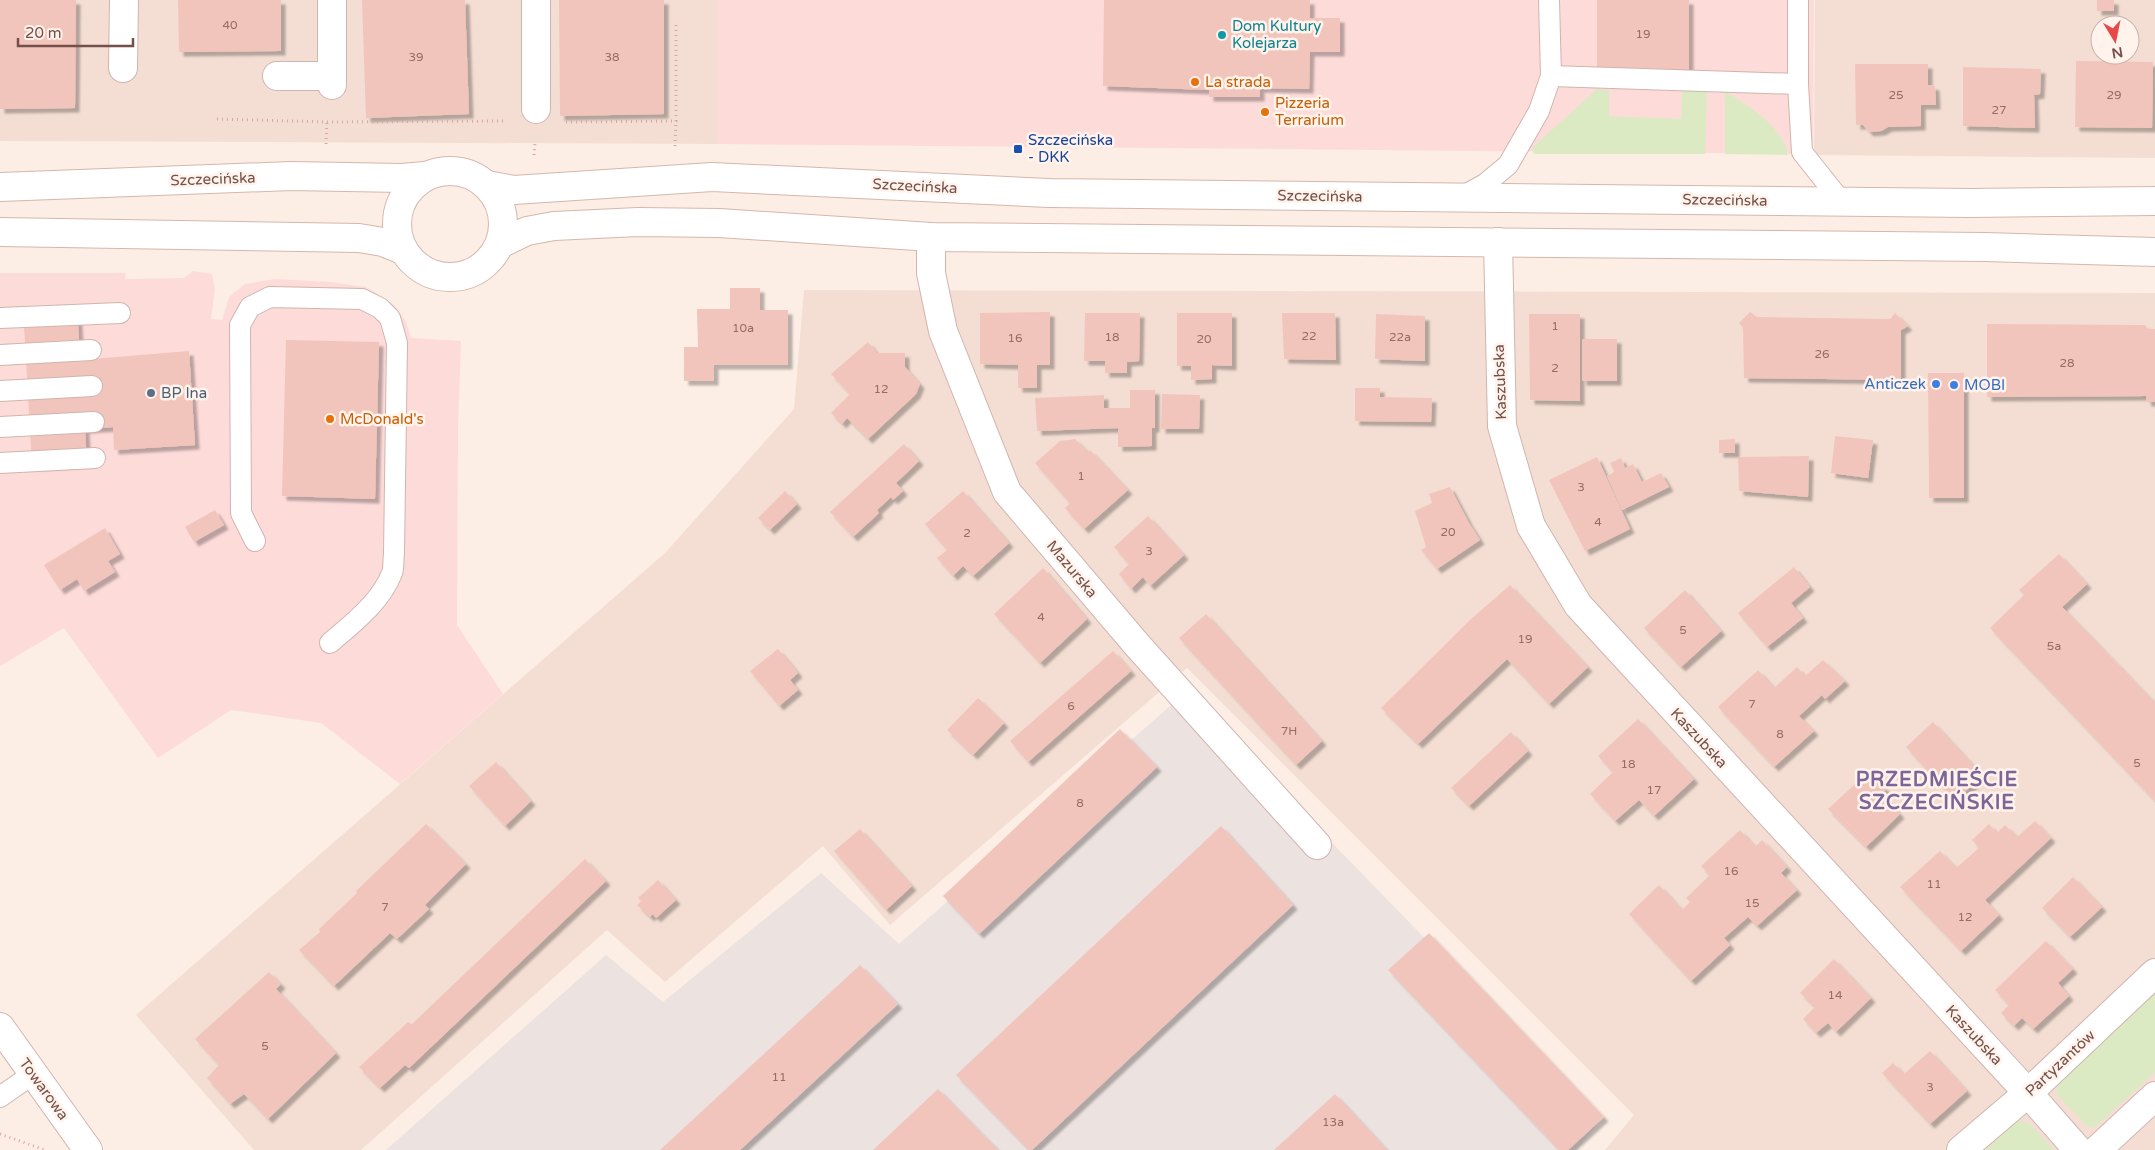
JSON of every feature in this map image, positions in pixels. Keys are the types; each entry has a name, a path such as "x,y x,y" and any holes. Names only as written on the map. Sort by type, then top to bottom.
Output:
{"main road":[{"path":"123,68 124,0"},
{"path":"277,76 332,80 332,0"},
{"path":"536,0 536,115"},
{"path":"0,232 359,238 383,242 403,250 420,268 444,276 466,275 486,264 500,244 503,228 502,212 496,198 487,185 474,176 459,171 434,172 425,176 414,184 403,199 397,216 398,233 403,250"},
{"name":"Szczecińska","path":"0,187 291,176 402,178 425,176"},
{"name":"Szczecińska","path":"487,185 514,190 712,177 1049,193 1970,203 2155,201"},
{"path":"500,244 527,231 554,226 638,222 719,223 931,237 1985,247 2155,252"},
{"name":"Mazurska","path":"931,237 931,273 943,330 1008,492 1138,646 1317,845"},
{"name":"Kaszubska","path":"1498,242 1502,426 1531,526 1578,605 2028,1093 2078,1150"},
{"name":"Partyzantów","path":"1961,1150 2028,1093 2155,973"},
{"name":"Towarowa","path":"0,1028 88,1150"},
{"path":"2097,1150 2155,1096"}],"lane":[{"path":"1460,197 1485,184 1508,165 1539,111 1551,76 1549,0"},
{"path":"1798,0 1798,84 1802,152 1841,201"},
{"path":"1551,76 1798,84"},
{"path":"255,541 241,513 240,325 250,307 270,297 362,299 380,308 390,318 397,343 394,554 392,572 381,591 356,622 330,643"},
{"path":"0,318 120,313"},
{"path":"0,355 91,350"},
{"path":"0,391 92,386"},
{"path":"0,427 94,422"},
{"path":"0,463 94,458"},
{"path":"0,1096 33,1074"}],"path":[{"path":"675,149 676,22"},
{"path":"217,119 326,122 536,115 676,121"},
{"path":"326,148 327,127"},
{"path":"0,1134 46,1150"}],"shaded area":[{"path":"0,0 718,0 718,144 0,141"},
{"path":"718,0 1814,0 1813,154 718,144"},
{"path":"1815,0 2155,0 2155,158 1814,155"},
{"path":"193,271 212,274 215,288 211,319 222,320 229,297 245,284 275,279 331,282 366,287 381,296 395,306 406,322 411,338 461,341 458,427 457,625 503,694 400,784 321,723 231,710 158,758 64,628 0,666 0,273 126,273 125,279 184,278"},
{"path":"804,290 2155,293 2155,1150 1605,1150 1634,1115 1187,668 890,925 823,846 665,982 607,930 361,1150 254,1150 136,1015 665,553 794,409"},
{"path":"1186,692 1601,1120 1576,1150 386,1150 606,955 663,1002 821,873 899,944"}],"green space":[{"path":"1597,89 1609,90 1609,116 1681,119 1682,91 1707,91 1705,154 1534,154 1532,148"},
{"path":"1725,91 1754,110 1772,126 1785,145 1788,155 1725,154"},
{"path":"2155,992 2155,1072 2095,1127 2087,1126 2056,1093 2059,1081"},
{"path":"2016,1121 2029,1123 2054,1150 1985,1150"}],"building":[{"path":"0,0 76,0 75,108 0,109"},
{"path":"178,0 281,0 281,51 179,52"},
{"path":"362,0 465,0 469,114 366,118"},
{"path":"559,0 664,0 664,114 560,116"},
{"name":"Dom Kultury Kolejarza","path":"1104,0 1310,0 1310,18 1340,18 1340,52 1310,52 1309,89 1260,88 1260,97 1209,97 1209,90 1103,86"},
{"path":"1597,0 1689,0 1689,70 1597,68"},
{"path":"2097,0 2114,0 2114,11 2097,11"},
{"path":"2076,61 2090,61 2090,65 2140,65 2140,62 2153,62 2152,128 2075,127"},
{"path":"1855,64 1928,64 1928,85 1935,86 1936,105 1921,105 1921,126 1888,127 1881,131 1869,132 1863,125 1856,125"},
{"path":"1963,67 2041,69 2040,94 2034,95 2035,128 1963,126"},
{"path":"730,288 760,288 760,310 788,310 788,365 714,365 714,381 684,381 684,347 698,347 697,309 730,309"},
{"path":"77,305 80,360 189,351 195,445 114,450 113,427 85,429 87,463 32,466 23,308"},
{"path":"1050,312 1050,365 1037,365 1037,388 1018,388 1018,365 980,364 980,313"},
{"path":"1750,312 1757,317 1890,319 1895,313 1908,326 1901,330 1901,380 1744,378 1743,328 1739,323"},
{"path":"1085,313 1140,313 1139,361 1127,362 1127,373 1105,373 1105,361 1084,361"},
{"path":"1177,313 1232,313 1232,366 1212,365 1212,379 1191,380 1191,366 1177,366"},
{"path":"1282,313 1335,313 1336,360 1284,359"},
{"path":"1376,314 1425,316 1425,361 1375,359"},
{"path":"1529,314 1580,314 1580,401 1530,400"},
{"path":"1987,324 2145,325 2148,329 2155,329 2155,402 2147,402 2146,396 1987,397"},
{"path":"1582,339 1617,339 1617,381 1582,381"},
{"name":"McDonald's","path":"286,340 379,342 375,499 282,496"},
{"path":"868,342 877,353 905,353 905,367 920,384 916,394 868,439 847,418 842,424 831,413 850,394 831,374"},
{"path":"1928,373 1964,373 1964,498 1929,498"},
{"path":"1355,388 1380,388 1380,397 1432,398 1431,422 1355,421"},
{"path":"1130,390 1155,390 1155,428 1152,428 1152,446 1118,447 1118,428 1037,431 1035,398 1104,395 1104,408 1130,408"},
{"path":"1162,394 1200,395 1199,429 1161,429"},
{"path":"1835,436 1873,440 1868,478 1831,473"},
{"path":"1075,439 1088,452 1090,450 1128,490 1084,529 1065,508 1070,503 1035,463 1060,441"},
{"path":"1735,439 1735,453 1719,453 1719,440"},
{"path":"904,444 919,461 896,483 903,491 893,500 891,497 877,510 879,513 853,537 830,512"},
{"path":"1809,456 1808,497 1739,491 1738,457"},
{"path":"1597,457 1630,529 1585,551 1549,480"},
{"path":"1621,458 1625,468 1633,464 1642,482 1661,473 1669,487 1622,510 1607,476 1614,472 1610,463"},
{"path":"1450,487 1480,540 1437,569 1421,550 1426,547 1415,511 1432,503 1429,494"},
{"path":"785,491 797,504 770,530 758,518"},
{"path":"963,491 1009,543 973,576 963,566 953,576 937,558 947,550 925,524"},
{"path":"215,510 224,525 194,542 185,527"},
{"path":"1148,516 1184,555 1150,586 1143,577 1131,589 1119,574 1129,564 1114,547"},
{"path":"105,528 120,554 108,561 115,572 84,591 77,579 60,590 44,565"},
{"path":"2059,554 2087,584 2062,607 2155,703 2155,801 1990,628 2024,595 2019,590"},
{"path":"1794,567 1810,587 1791,603 1803,618 1767,647 1738,613"},
{"path":"1043,568 1087,619 1040,663 994,614"},
{"path":"1510,585 1588,667 1549,704 1507,659 1418,744 1381,708 1470,620"},
{"path":"1685,590 1721,631 1681,667 1644,628"},
{"path":"1206,614 1322,741 1296,765 1179,638"},
{"path":"778,649 798,673 790,680 798,690 779,706 750,671"},
{"path":"1113,651 1131,671 1028,762 1010,741"},
{"path":"1823,660 1845,681 1825,699 1822,695 1799,716 1814,731 1774,767 1718,707 1758,670 1774,688 1797,667 1805,676"},
{"path":"978,698 1004,723 973,755 947,730"},
{"path":"1638,719 1694,779 1654,816 1639,800 1615,821 1590,794 1613,772 1598,756"},
{"path":"1933,722 1983,776 1955,800 1906,747"},
{"path":"1120,729 1157,767 979,934 943,896"},
{"path":"1511,732 1528,751 1469,806 1451,788"},
{"path":"496,762 531,801 505,826 469,786"},
{"path":"1868,772 1886,789 1882,794 1900,814 1866,847 1828,809"},
{"path":"2035,821 2051,838 1985,900 1999,915 1961,951 1900,887 1940,851 1956,868 1979,848 1972,840 1989,824 1997,833 2005,825 2017,837"},
{"path":"426,824 466,864 425,905 429,909 397,939 390,933 334,986 299,950 320,932 319,929 357,893 356,891"},
{"path":"1221,826 1293,905 1032,1150 1029,1150 956,1075"},
{"path":"860,829 912,886 886,910 834,851"},
{"path":"1740,830 1755,847 1762,840 1787,867 1781,873 1797,890 1757,926 1748,917 1724,938 1730,945 1691,981 1629,914 1659,885 1682,910 1690,902 1686,898 1710,875 1701,866"},
{"path":"585,859 606,881 409,1068 405,1065 380,1088 359,1067 408,1022 412,1024"},
{"path":"2073,877 2102,907 2070,937 2042,908"},
{"path":"658,880 676,900 656,918 653,914 650,917 637,905 641,901 638,898"},
{"path":"1429,933 1604,1117 1568,1150 1559,1150 1388,970"},
{"path":"2046,941 2073,969 2058,983 2069,996 2033,1029 2022,1018 2014,1026 2001,1013 2009,1005 1995,990"},
{"path":"1834,959 1871,998 1836,1032 1828,1023 1816,1033 1803,1019 1815,1007 1800,993"},
{"path":"860,965 898,1004 740,1150 660,1150"},
{"path":"269,972 281,984 276,989 336,1053 268,1119 244,1094 230,1104 207,1078 219,1065 195,1039"},
{"path":"1930,1051 1967,1091 1930,1124 1882,1073 1893,1063 1904,1074"},
{"path":"938,1089 998,1150 873,1150"},
{"path":"1335,1094 1387,1150 1274,1150"}],"place":[{"name":"Dom Kultury Kolejarza","path":"1222,35"},
{"name":"La strada","path":"1195,82"},
{"name":"Pizzeria Terrarium","path":"1265,112"},
{"name":"Szczecińska - DKK","path":"1018,149"},
{"name":"Anticzek","path":"1936,384"},
{"name":"MOBI","path":"1954,385"},
{"name":"BP Ina","path":"151,393"},
{"name":"McDonald's","path":"330,419"}],"district":[{"name":"PRZEDMIEŚCIE SZCZECIŃSKIE","path":"1937,790"}]}
